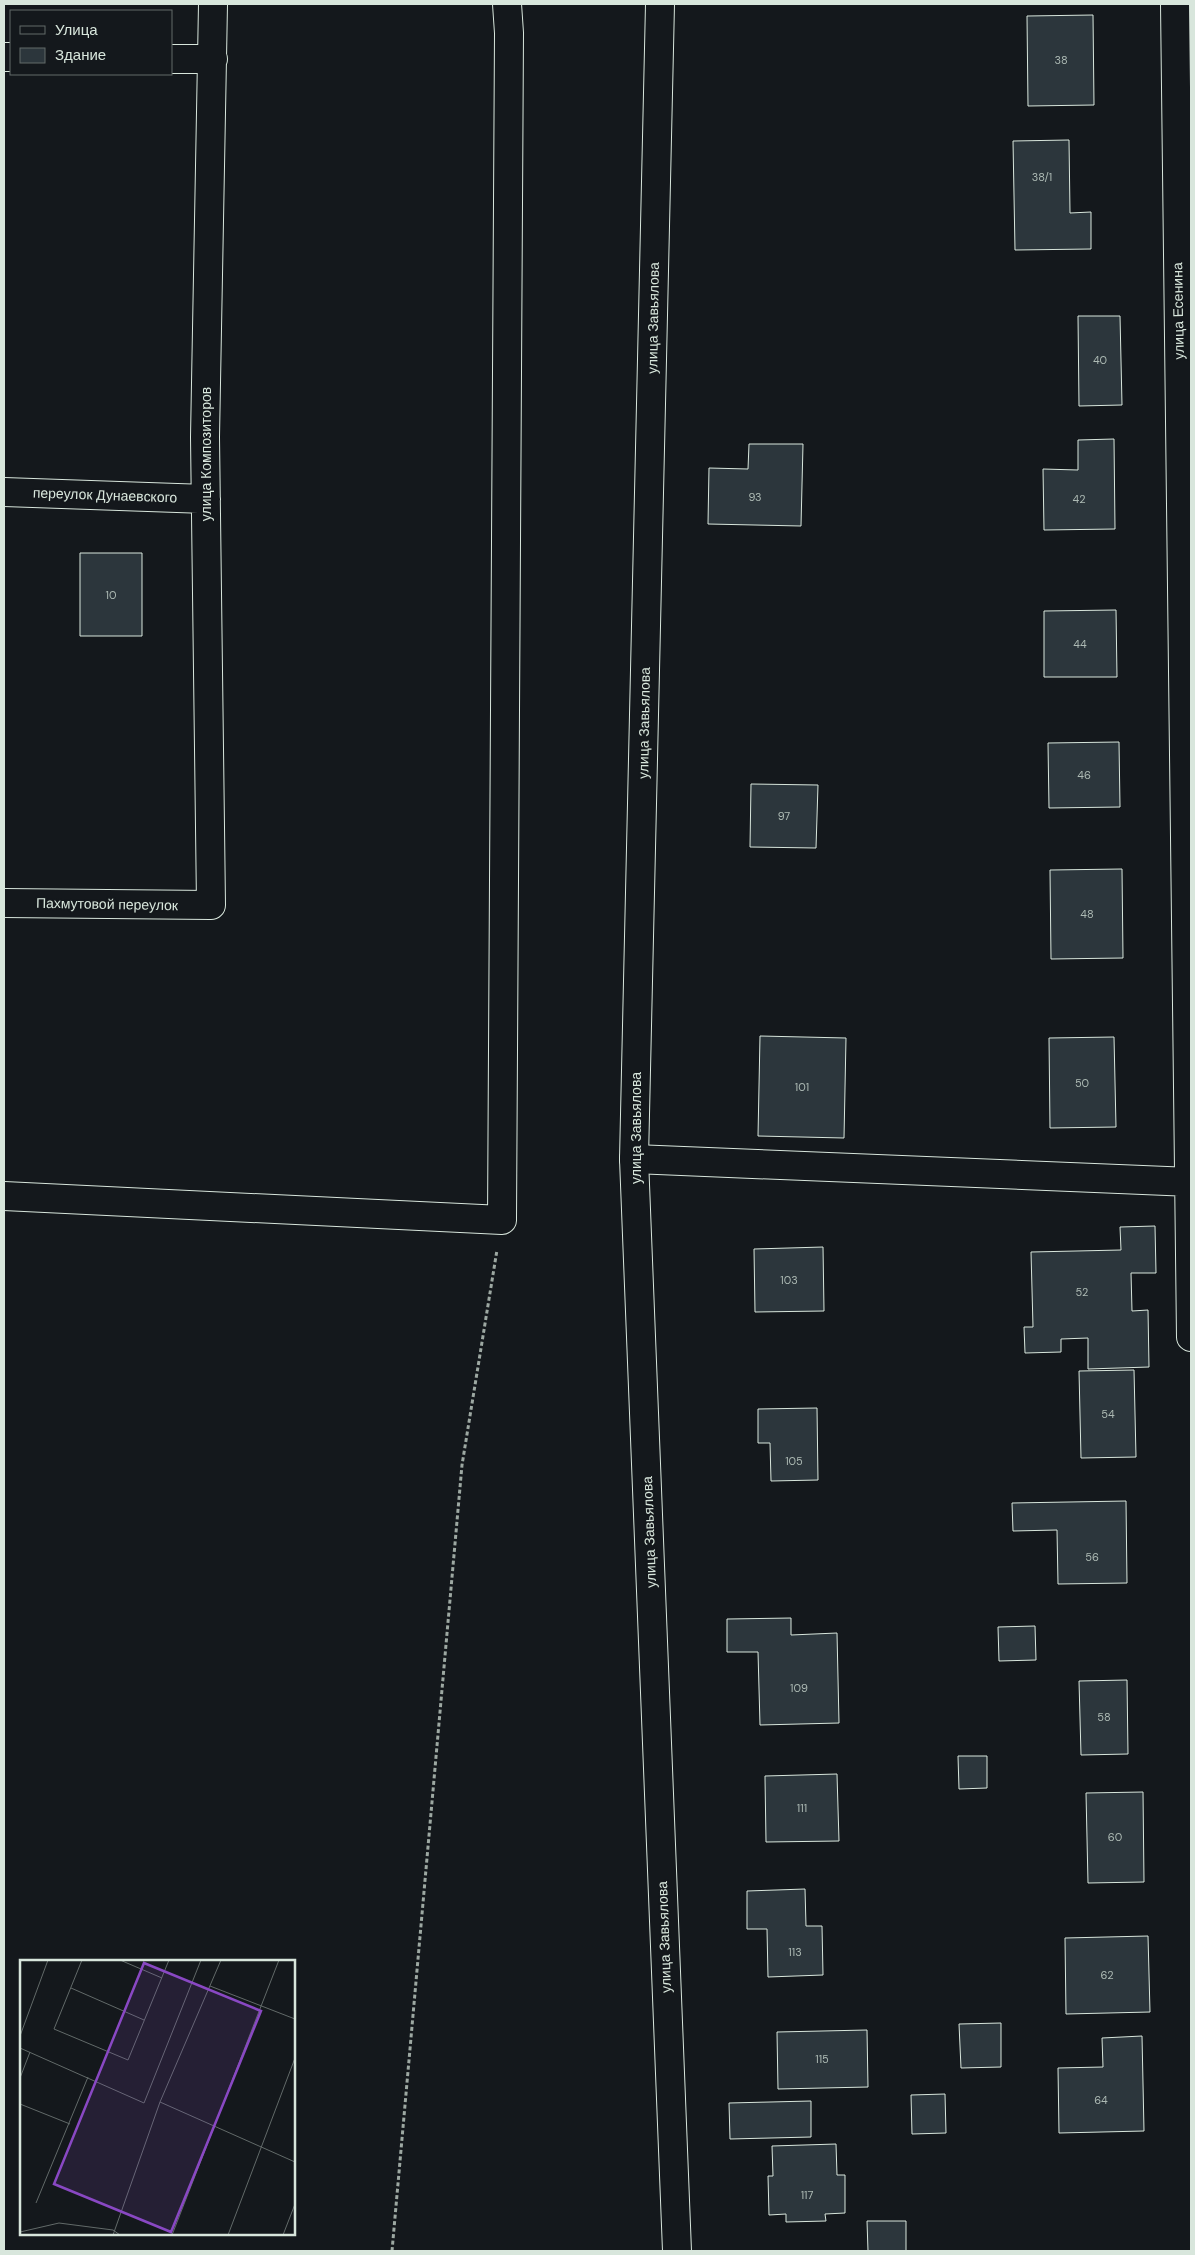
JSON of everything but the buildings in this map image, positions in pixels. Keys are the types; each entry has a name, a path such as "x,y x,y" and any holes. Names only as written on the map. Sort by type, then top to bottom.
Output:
{"street":[{"name":"улица Композиторов","path":"211,905 205,427 213,4"},
{"path":"4,1196 502,1220 509,43 507,4"},
{"name":"улица Завьялова","path":"660,4 634,1160 677,2251"},
{"name":"улица Есенина","path":"1175,4 1191,1337"},
{"path":"172,59 213,59"},
{"name":"переулок Дунаевского","path":"4,492 206,499"},
{"name":"Пахмутовой переулок","path":"4,902 211,905"},
{"path":"634,1160 1190,1182"}],"path":[{"path":"392,2251 462,1465 502,1220"}]}
